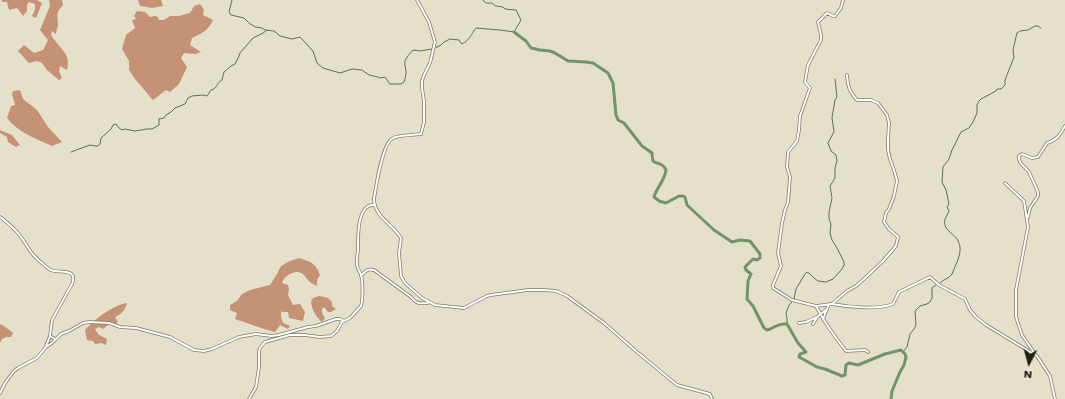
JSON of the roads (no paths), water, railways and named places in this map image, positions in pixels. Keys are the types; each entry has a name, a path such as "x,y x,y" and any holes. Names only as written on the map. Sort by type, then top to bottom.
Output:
{"street":[{"path":"417,0 429,22 435,42 430,63 422,81 424,122 421,134 395,137 390,140 381,161 374,205 380,215 401,238 401,276 405,283 430,303"},
{"path":"842,0 841,8 835,16 827,13 818,22 821,40 808,65 805,82 810,88 800,116 800,130 797,141 788,152 787,167 790,177 788,202 782,223 778,253 781,266 773,288 792,300 816,306 831,304 848,307 889,306 893,304 899,292 930,277 939,285 965,299 970,310 986,325 1037,356"},
{"path":"823,319 831,304 872,272 891,253 898,240 898,237 884,222 894,196 897,181 888,150 889,123 887,115 878,103 870,100 857,100 852,95 848,88 847,75"},
{"path":"1027,219 1030,208 1038,196 1038,193 1028,171 1020,163 1019,156 1022,154 1032,158 1038,156 1047,143 1055,140 1061,134 1065,126"},
{"path":"1005,183 1024,201 1028,227 1016,290 1016,318 1022,335 1050,376 1054,399"},
{"path":"249,399 256,387 259,367 259,352 260,348 265,342 290,335 320,337 331,336 337,331 342,322 350,318 361,306 361,276 357,266 358,228 365,208 370,204 374,205"},
{"path":"0,217 18,233 35,257 50,270 71,273 73,281 72,284 52,320 50,336 46,347"},
{"path":"361,276 366,271 371,269 374,270 417,303 430,303 447,307 464,308 491,295 528,290 556,292 567,296 604,324 677,385 710,394 712,399"},
{"path":"816,306 830,332 846,351 865,350 868,352"},
{"path":"813,324 817,317 827,309"},
{"path":"799,323 806,322 817,317"},
{"path":"0,393 14,371 36,358 61,334 89,322 109,323 120,327 136,328 170,337 194,350 204,351 212,350 239,337 256,334 272,336 279,335 316,326 336,319 344,321"},
{"path":"50,336 55,339"}],"waterway":[{"path":"232,0 229,12 231,15 244,18 250,24 265,30 274,31 280,36 292,39 300,37 313,51 317,63 323,68 340,73 352,69 362,70 369,75 379,78 385,77 390,84 401,84 404,82 406,76 405,61 413,50 420,51 432,49"},
{"path":"435,48 450,39 459,40 462,44 469,39 476,28 514,32 521,20 516,10 495,6 492,3 486,3 483,0"},
{"path":"940,283 952,274 959,257 960,250 959,242 948,230 945,224 945,219 949,211 947,207 949,204 946,190 942,182 943,167 949,159 961,132 969,128 973,122 977,113 977,105 979,101 997,89 1001,89 1005,85 1005,80 1014,57 1013,50 1017,33 1035,26 1041,28"},
{"path":"71,152 90,145 98,146 101,138 111,129 113,125 116,124 122,130 125,129 135,131 152,129 159,125 159,119 164,118 175,108 185,104 188,98 192,96 207,96 222,80 224,72 235,64 240,53 253,38 267,30"},
{"path":"514,32 526,41 531,48 550,51 568,61 593,63 608,73 613,83 616,115 618,120 624,123 642,146 652,153 654,162 663,165 666,170 654,197 659,201 666,203 679,196 683,196 685,197 687,205 714,230 732,242 740,240 750,241 760,254 760,258 757,260 753,259 745,267 751,274 748,281 747,299 753,306 764,328 767,330 780,324 787,324 798,343 806,352 800,354 799,357 817,367 842,376 845,375 846,365 849,363 858,365 885,354 901,350 906,357 892,391 891,399"},
{"path":"794,299 796,289 807,272 818,281 826,282 833,279 844,265 844,262 832,240 830,233 831,224 829,219 832,198 830,186 835,178 837,161 836,155 831,151 828,143 834,132 832,118 835,100 837,97 835,79"},
{"path":"903,352 907,347 910,334 916,325 915,311 920,306 930,302 932,298 932,288 936,285"},
{"path":"787,324 786,313 789,305 793,301"}]}
